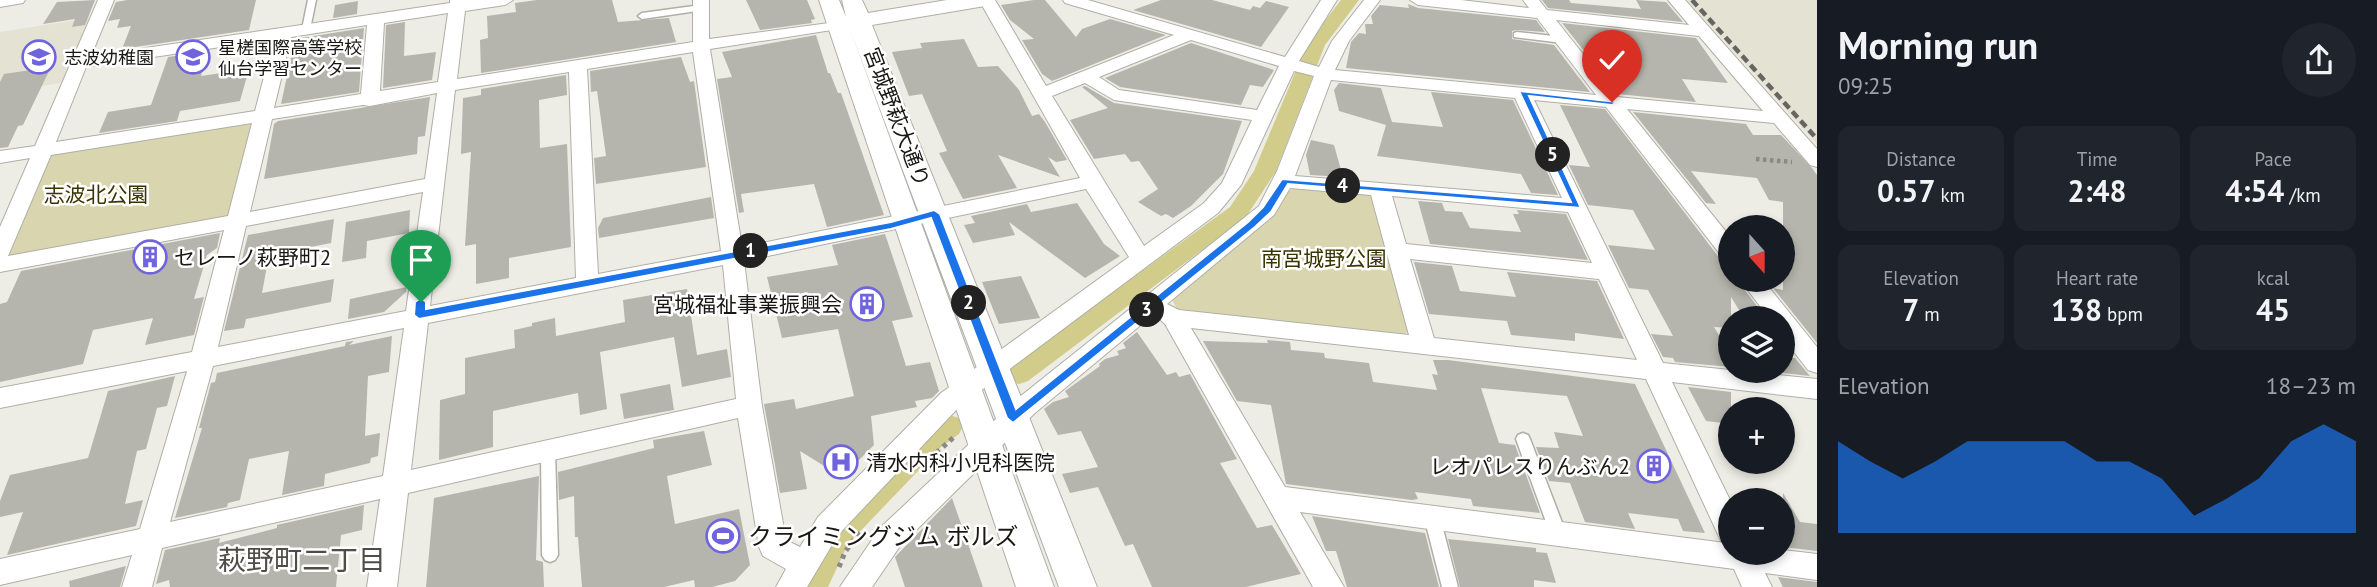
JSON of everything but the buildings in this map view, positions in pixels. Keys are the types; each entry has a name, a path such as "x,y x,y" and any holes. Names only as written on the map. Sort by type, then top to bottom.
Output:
{"street":[{"path":"0,2 17,0"},
{"path":"0,252 107,0"},
{"path":"80,63 376,19 458,3 505,0"},
{"path":"0,157 701,48 845,11 986,0 1092,182 1141,259"},
{"path":"1071,0 1306,69 1778,118"},
{"path":"855,587 890,537 1013,418 1164,311 1267,210 1286,181 1301,131 1306,69 1329,0"},
{"path":"701,4 701,48 731,255 749,406 773,547 793,581 828,526 965,389 1211,208 1231,185 1262,116 1306,69 1338,46 1372,0"},
{"path":"1418,0 1536,7 1704,32"},
{"path":"1676,0 1778,118 1811,162"},
{"path":"382,587 458,3"},
{"path":"1536,7 1718,237"},
{"name":"宮城野萩大通り","path":"845,11 920,218 965,389 1035,587"},
{"path":"370,100 376,19"},
{"path":"138,587 202,357 262,117 295,31"},
{"path":"1041,94 1190,35"},
{"path":"578,66 587,283"},
{"path":"1086,76 1114,95 1262,116"},
{"path":"1522,93 1718,504"},
{"path":"1286,181 1578,206"},
{"path":"0,398 1092,182"},
{"path":"0,265 433,184"},
{"path":"1380,189 1424,346"},
{"name":"宮城野萩大通り","path":"920,218 994,366 1078,587"},
{"path":"1398,250 1609,272"},
{"path":"1760,292 1771,306"},
{"path":"1164,311 1424,346 1817,389"},
{"path":"1164,311 1329,587"},
{"path":"1795,336 1817,364"},
{"path":"0,572 396,482 749,406"},
{"path":"1277,497 1558,533 1718,545"},
{"path":"1795,561 1817,567"},
{"path":"1746,565 1756,587"}],"lane":[{"path":"295,31 313,0"},
{"path":"642,16 701,4"},
{"path":"1517,35 1563,40"},
{"path":"1523,439 1558,533"},
{"path":"548,450 550,555"},
{"path":"1432,517 1450,587"}],"path":[{"path":"1756,159 1811,162"}],"shaded area":[{"path":"1687,0 1817,0 1817,144"},
{"name":"志波幼稚園","path":"95,17 66,82 0,93 0,32"}],"green space":[{"name":"志波北公園","path":"255,123 227,219 6,258 51,153"},
{"name":"南宮城野公園","path":"1303,186 1365,191 1377,197 1411,330 1401,336 1177,309 1171,298 1270,219 1288,191"}],"waterway":[{"path":"1019,374 1238,212 1265,171 1316,44 1350,0"},
{"path":"812,587 837,535 930,440 949,426"}],"railway":[{"path":"1692,0 1817,139"}],"place":[{"name":"志波幼稚園","path":"39,57"},
{"name":"星槎国際高等学校 仙台学習センター","path":"193,57"},
{"name":"セレーノ萩野町2","path":"150,257"},
{"name":"宮城福祉事業振興会","path":"867,304"},
{"name":"清水内科小児科医院","path":"841,462"},
{"name":"レオパレスりんぶん2","path":"1654,466"},
{"name":"クライミングジム ボルズ","path":"723,536"}],"district":[{"name":"萩野町二丁目","path":"302,559"}],"route":[{"path":"421,302 419,315 891,225 934,214 1013,418 1251,225 1267,210 1286,181 1578,206 1522,93 1612,102"}]}
